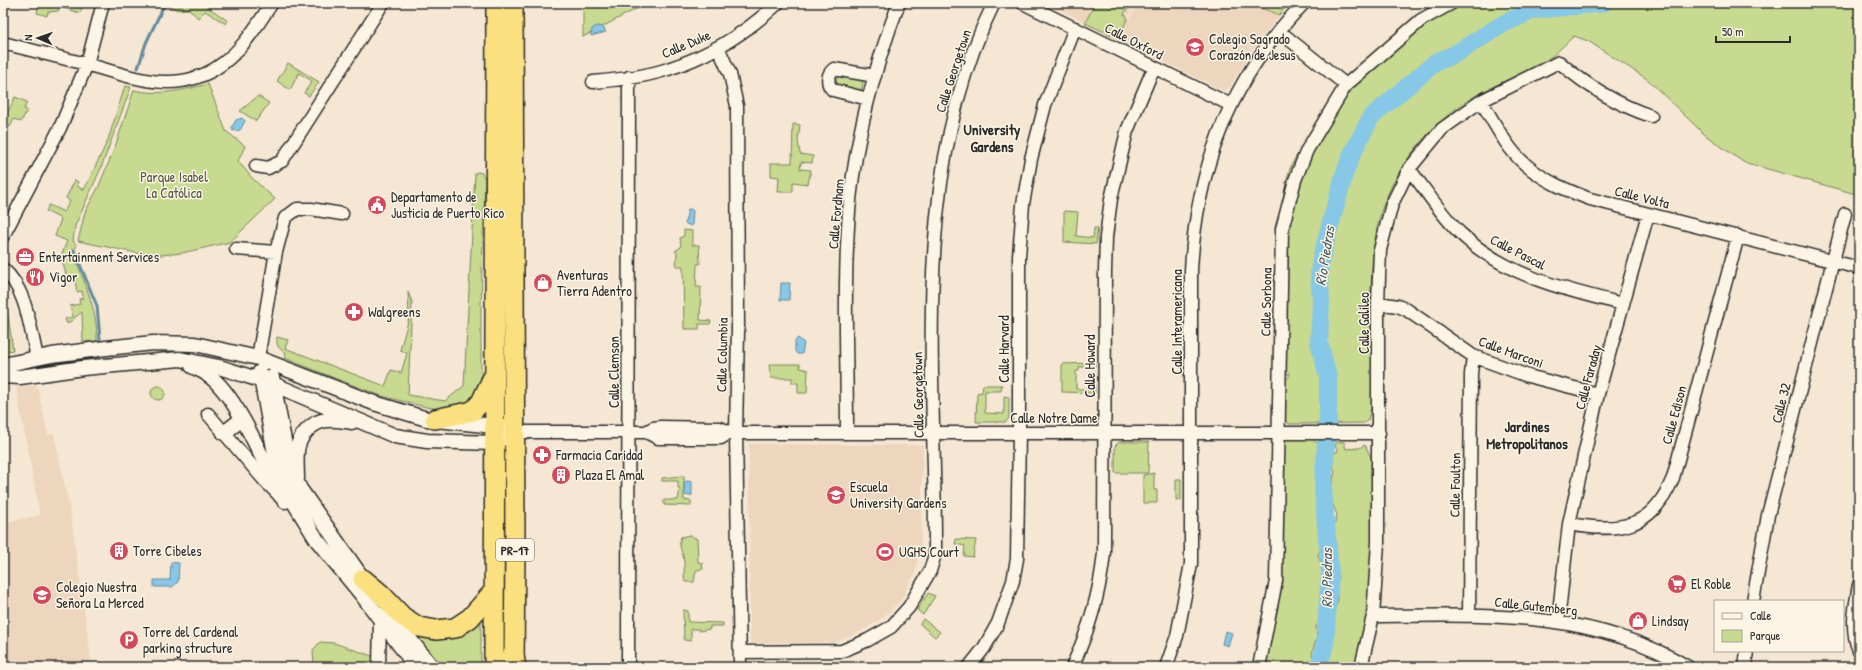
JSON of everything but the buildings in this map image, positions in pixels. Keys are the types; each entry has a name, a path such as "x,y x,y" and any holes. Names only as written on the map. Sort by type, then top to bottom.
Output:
{"highway":[{"name":"PR-17","path":"494,667 493,592 496,3"},
{"name":"PR-17","path":"513,3 514,663"},
{"path":"435,420 473,411 481,402 494,374"},
{"path":"363,579 381,594 403,617 419,627 436,630 455,628 470,618 493,592"}],"street":[{"path":"3,236 60,128 87,64 103,3"},
{"path":"3,43 87,64 144,81 191,80 212,71 242,46 272,3"},
{"path":"256,166 268,168 282,161 383,3"},
{"name":"Calle Duke","path":"593,82 629,77 668,69 718,47 747,29 778,3"},
{"name":"Calle Fordham","path":"847,433 848,241 850,198 868,99 874,76 899,3"},
{"name":"Calle Georgetown","path":"740,652 842,651 868,640 891,626 909,607 930,571 935,554 932,272 936,207 940,178 951,126 963,81 978,39 994,3"},
{"name":"Calle Oxford","path":"1023,3 1231,105"},
{"name":"Calle Interamericana","path":"1166,667 1176,636 1191,564 1191,271 1193,238 1206,171 1216,140 1231,105 1258,60 1279,31 1304,3"},
{"name":"Calle Sorbona","path":"1259,667 1276,582 1282,229 1295,180 1307,150 1346,86 1421,20 1452,3"},
{"name":"Calle Harvard","path":"969,667 984,648 998,623 1013,581 1018,542 1019,256 1023,204 1031,159 1045,106 1075,28"},
{"path":"1279,31 1346,86"},
{"name":"Calle Columbia","path":"718,47 730,74 737,106 738,337 733,433 740,667"},
{"name":"Calle Galileo","path":"1361,667 1373,616 1378,543 1373,433 1380,250 1392,204 1409,169 1442,129 1481,101 1559,62 1576,76 1615,102 1651,116"},
{"name":"Calle Howard","path":"1072,667 1085,640 1101,580 1104,537 1105,272 1111,199 1128,131 1154,68"},
{"path":"868,99 833,90 829,87 828,79 830,71 834,69 874,76"},
{"name":"Calle Clemson","path":"628,667 629,77"},
{"name":"Calle Volta","path":"1481,101 1506,143 1524,164 1560,187 1590,199 1859,268"},
{"name":"Calle Pascal","path":"1409,169 1460,232 1486,253 1504,265 1557,288 1623,304"},
{"path":"317,540 290,496 277,466 267,382 260,340 276,252 285,218 297,209 311,209 342,214"},
{"name":"Calle Faraday","path":"1558,621 1569,524 1598,394 1648,214"},
{"name":"Calle 32","path":"1754,600 1768,515 1845,214"},
{"name":"Calle Edison","path":"1569,524 1590,528 1607,529 1624,526 1646,516 1658,505 1668,491 1673,478 1738,236"},
{"path":"236,249 276,252"},
{"path":"3,269 17,285 37,358"},
{"name":"Calle Marconi","path":"1378,303 1398,306 1407,310 1473,356 1528,376 1598,394"},
{"path":"3,365 37,358 106,348 153,343 196,344 263,360 374,403 435,420 494,434"},
{"name":"Calle Foulton","path":"1469,615 1471,374 1473,356"},
{"path":"3,376 20,378 83,368 180,360 219,367 267,382 395,436 427,441 514,432 628,432"},
{"path":"180,360 208,375 229,399 238,421 251,435 280,495"},
{"path":"267,382 288,467 300,489 363,579 416,667"},
{"path":"208,414 384,616 432,667"},
{"path":"300,489 297,479 297,450 300,439 307,430 316,423 327,420 364,423"},
{"path":"224,433 238,421"},
{"name":"Calle Notre Dame","path":"628,432 646,432 653,428 661,427 720,428 733,433 1373,433"},
{"path":"1859,585 1854,617 1855,640 1859,651"},
{"name":"Calle Gutemberg","path":"1373,616 1469,615 1558,621 1598,629 1652,648 1688,667"},
{"path":"379,667 384,616"},
{"path":"1745,667 1747,652"}],"shaded area":[{"name":"Colegio Sagrado Corazón de Jesus","path":"1046,3 1137,3 1129,15 1120,34 1138,3 1290,3 1253,49 1230,87 1224,91 1118,39 1119,35 1118,38"},
{"name":"Colegio Nuestra Señora La Merced","path":"33,385 38,389 48,435 54,434 71,516 92,667 3,667 3,523 40,515 16,388"},
{"name":"Escuela University Gardens","path":"749,444 923,445 921,546 915,573 901,600 884,617 862,631 837,642 750,643"}],"green space":[{"path":"48,3 78,4 77,7 82,8 80,13 60,7 58,11 48,12 47,16 37,13 39,5"},
{"path":"167,3 202,3 228,21 226,24 205,11 198,18 189,9 177,10"},
{"path":"583,3 651,3 636,9 583,37"},
{"path":"1095,3 1131,3 1124,14 1128,18 1118,38 1085,23"},
{"path":"1262,3 1290,3 1279,15 1261,8"},
{"path":"1455,3 1859,3 1859,195 1743,162 1705,135 1647,79 1588,41 1574,36 1546,60 1483,92 1450,113 1425,137 1403,166 1394,181 1381,212 1372,264 1372,405 1368,420 1364,423 1289,424 1285,420 1283,383 1289,377 1289,373 1284,377 1281,210 1285,185 1294,159 1305,149 1342,95 1399,42"},
{"path":"288,63 319,82 309,96 304,93 312,81 299,73 290,90 277,81"},
{"path":"838,76 863,80 862,89 859,91 841,87 836,81"},
{"name":"Parque Isabel La Católica","path":"208,84 226,131 245,146 238,161 252,178 275,199 230,242 182,253 151,256 78,241 85,212 98,188 115,147 134,90 144,92 162,92"},
{"path":"125,86 131,87 101,168 75,226 73,241 77,246 73,251 89,295 97,329 97,341 83,342 82,312 67,324 65,319 73,317 70,306 80,304 79,299 83,298 82,291 77,292 74,276 66,278 61,257 67,241 55,236 61,219 46,211 49,205 64,212 70,201 66,198 75,180 78,182 77,186 84,190 108,140"},
{"path":"258,96 269,103 256,121 240,111"},
{"path":"15,97 27,102 24,109 27,110 21,122 14,119 10,127 3,122"},
{"path":"793,124 800,125 798,140 800,154 813,156 812,163 801,162 800,169 811,170 808,184 793,182 793,192 778,192 779,177 771,176 771,163 792,163"},
{"path":"475,173 482,173 485,179 481,304 481,390 478,400 458,412 426,407 382,396 285,358 286,353 278,347 277,337 288,340 285,348 385,386 391,370 401,373 407,353 400,350 409,318 408,292 412,302 408,395 445,401 464,386"},
{"path":"1064,211 1078,212 1076,236 1093,238 1094,228 1098,228 1096,244 1064,242"},
{"path":"684,230 692,231 692,245 699,245 700,264 697,264 696,287 701,287 700,320 711,321 710,324 699,324 699,329 684,329 683,266 676,266 677,252 675,251 681,247 680,238 684,236"},
{"path":"3,299 8,315 13,350 3,352 3,325 5,325"},
{"path":"1095,363 1095,367 1079,367 1079,371 1076,371 1076,389 1090,389 1090,372 1095,372 1095,393 1062,392 1062,364"},
{"path":"800,364 800,368 808,370 807,393 798,393 798,383 792,383 792,378 771,378 769,365"},
{"path":"983,385 1002,385 1001,391 985,391 985,413 1004,414 1004,396 1009,397 1009,418 1006,422 976,422 977,393 982,392"},
{"path":"155,386 161,386 165,390 165,396 161,400 155,400 151,396 151,390"},
{"path":"1282,436 1302,436 1311,439 1319,445 1322,455 1317,484 1322,539 1318,555 1323,569 1321,588 1324,595 1323,607 1325,612 1324,618 1316,626 1317,637 1312,653 1313,659 1309,667 1260,667 1265,641"},
{"path":"1119,442 1149,442 1148,473 1115,473 1115,446"},
{"path":"1337,442 1344,442 1346,449 1359,448 1365,445 1372,459 1370,590 1362,642 1355,667 1324,667 1325,657 1331,649 1333,625 1331,617 1338,601 1335,587 1339,576 1332,568 1335,559 1331,554 1333,547 1330,539 1337,515 1329,495 1335,471 1331,461 1334,453 1338,451 1335,446"},
{"path":"1154,473 1154,490 1157,490 1157,503 1143,503 1143,475"},
{"path":"684,476 684,500 691,501 691,506 664,505 664,500 678,500 680,489 678,489 678,481 662,481 662,478"},
{"path":"1176,479 1181,479 1181,500 1176,500"},
{"path":"690,535 697,539 698,562 702,563 703,569 696,570 694,582 685,582 684,559 680,547 680,541 681,537"},
{"path":"956,539 976,540 973,557 964,556 965,546 955,544"},
{"path":"928,593 935,596 923,615 917,610"},
{"path":"683,610 688,611 688,622 723,623 723,626 710,626 710,629 699,631 699,629 691,629 691,641 684,640"},
{"path":"481,612 481,667 443,667 414,633"},
{"path":"923,619 940,632 935,637 920,624"},
{"path":"320,642 334,643 372,656 375,660 375,667 314,667 313,650"}],"water":[{"path":"597,26 603,27 606,32 591,36 592,29"},
{"path":"242,118 245,121 240,130 233,131 232,127 236,120"},
{"path":"688,209 693,211 692,225 690,226 685,223"},
{"path":"781,283 790,283 789,300 780,300"},
{"path":"798,338 804,343 802,354 797,354 795,351 795,341"},
{"path":"684,482 692,482 692,495 689,496 685,495"},
{"path":"171,562 179,563 178,582 172,587 154,587 154,580 170,580"},
{"path":"1225,631 1232,633 1228,646 1222,644"}],"waterway":[{"path":"138,68 146,43 165,3"},
{"name":"Río Piedras","path":"1319,667 1325,643 1330,574 1323,488 1328,417 1328,377 1319,342 1321,300 1319,273 1321,259 1344,175 1352,154 1371,117 1436,62 1455,54 1503,24 1533,10 1603,3"},
{"path":"74,250 97,306 100,339"}],"place":[{"name":"Colegio Sagrado Corazón de Jesus","path":"1195,47"},
{"name":"Departamento de Justicia de Puerto Rico","path":"377,205"},
{"name":"Entertainment Services","path":"25,257"},
{"name":"Vigor","path":"35,277"},
{"name":"Aventuras Tierra Adentro","path":"543,283"},
{"name":"Walgreens","path":"354,312"},
{"name":"Farmacia Caridad","path":"542,455"},
{"name":"Plaza El Amal","path":"561,475"},
{"name":"Escuela University Gardens","path":"836,495"},
{"name":"Torre Cibeles","path":"119,551"},
{"name":"UGHS Court","path":"885,552"},
{"name":"El Roble","path":"1677,584"},
{"name":"Colegio Nuestra Señora La Merced","path":"42,595"},
{"name":"Lindsay","path":"1638,621"},
{"name":"Torre del Cardenal parking structure","path":"129,640"}],"district":[{"name":"University Gardens","path":"992,138"},
{"name":"Jardines Metropolitanos","path":"1527,436"}]}
